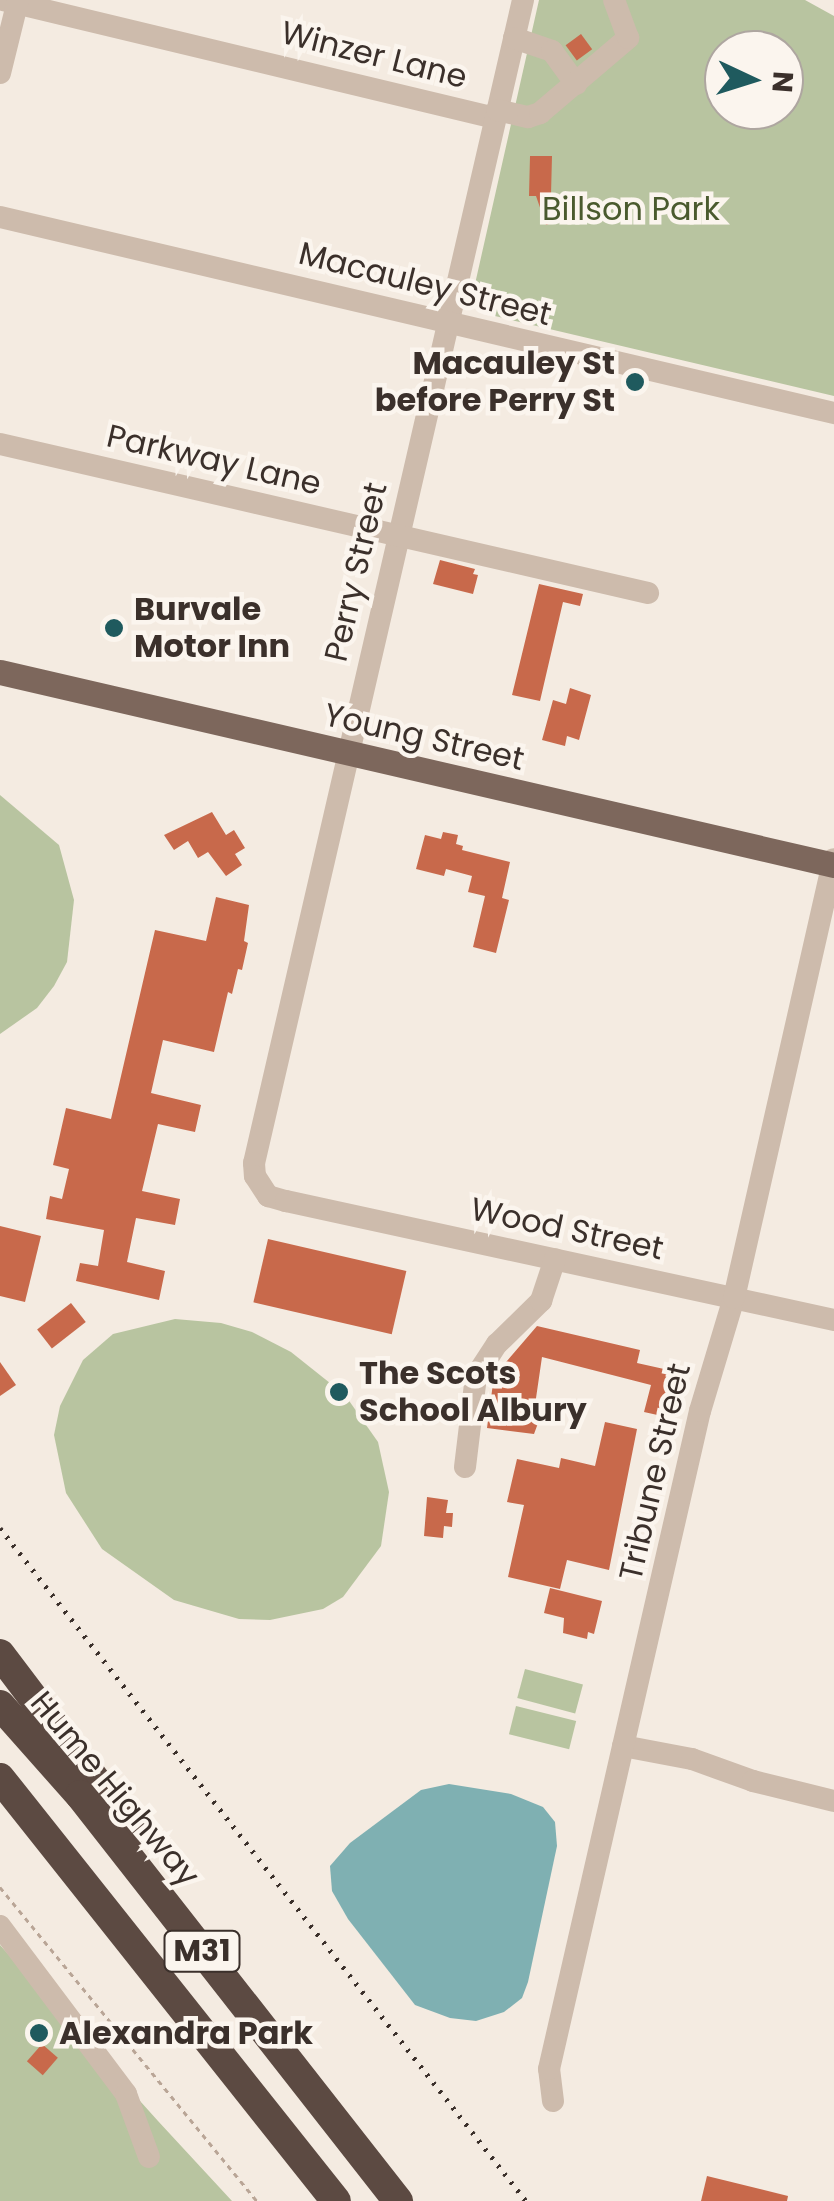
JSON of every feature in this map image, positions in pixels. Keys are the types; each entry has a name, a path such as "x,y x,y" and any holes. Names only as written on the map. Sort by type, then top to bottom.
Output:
{"highway":[{"path":"0,1654 143,1843 309,2088"},
{"name":"Hume Highway","path":"0,1705 80,1795 398,2201"},
{"name":"M31","path":"0,1778 336,2201"}],"main road":[{"name":"Young Street","path":"0,672 834,863"}],"street":[{"name":"Perry Street","path":"286,1201 268,1196 260,1186 254,1163 524,0"},
{"name":"Winzer Lane","path":"13,1 496,114 528,117 576,84 628,38 614,0"},
{"path":"0,72 13,1"},
{"path":"514,38 552,52 576,84"},
{"name":"Macauley Street","path":"0,217 834,413"},
{"name":"Parkway Lane","path":"0,444 648,593"},
{"name":"Tribune Street","path":"553,2101 549,2069 700,1411 734,1298 834,863"},
{"name":"Wood Street","path":"286,1201 834,1320"},
{"path":"465,1467 476,1376 497,1344 541,1302 555,1260"},
{"path":"623,1746 692,1759 834,1801"},
{"path":"0,1926 126,2094 150,2157"}],"path":[{"path":"0,1888 256,2201"}],"green space":[{"name":"Billson Park","path":"539,0 805,0 834,16 834,396 482,313 475,284"},
{"path":"0,795 59,845 74,900 67,962 54,986 37,1008 0,1034"},
{"path":"175,1319 221,1323 252,1332 291,1352 345,1395 378,1442 389,1492 381,1546 343,1597 323,1609 270,1620 239,1619 174,1600 102,1549 66,1493 54,1435 60,1406 83,1360 113,1334"},
{"path":"525,1669 583,1685 575,1714 517,1698"},
{"path":"516,1706 576,1721 569,1749 509,1734"},
{"name":"Alexandra Park","path":"0,1945 158,2121 232,2201 0,2201"}],"water":[{"path":"449,1784 511,1794 543,1807 555,1822 557,1846 522,1998 504,2012 476,2021 450,2018 415,2005 348,1919 332,1891 330,1866 350,1843 421,1790"}],"building":[{"path":"581,34 592,49 577,61 566,45"},
{"path":"530,156 552,156 551,195 560,220 546,225 536,196 529,196"},
{"path":"440,560 475,569 473,574 478,575 473,594 433,584"},
{"path":"539,584 583,594 580,606 563,602 540,701 512,695"},
{"path":"570,688 591,695 579,740 567,736 565,746 542,740 553,700 566,704"},
{"path":"212,812 226,835 234,830 245,848 235,854 242,865 226,876 208,852 198,858 188,841 174,850 164,835"},
{"path":"443,832 458,835 456,844 463,846 462,850 510,862 502,898 509,900 496,953 473,947 485,896 468,892 472,876 446,869 444,876 416,869 425,835 441,839"},
{"path":"216,897 249,905 244,941 248,943 242,970 238,969 232,994 228,992 214,1052 163,1040 151,1093 201,1105 195,1132 158,1124 142,1191 180,1199 175,1225 136,1218 127,1262 165,1271 159,1300 76,1281 80,1263 98,1266 104,1230 46,1219 50,1196 62,1199 69,1169 53,1165 66,1108 111,1119 155,930 206,941"},
{"path":"0,1226 41,1236 25,1302 0,1296"},
{"path":"268,1239 406,1271 392,1334 253,1302"},
{"path":"71,1303 86,1322 52,1348 37,1329"},
{"path":"537,1326 640,1350 637,1363 673,1371 662,1416 644,1412 651,1385 542,1357 535,1405 544,1407 534,1434 487,1428 494,1376"},
{"path":"0,1362 16,1385 0,1396"},
{"path":"605,1422 637,1429 609,1570 567,1560 560,1589 508,1577 524,1505 507,1502 517,1459 559,1468 561,1458 595,1466"},
{"path":"427,1497 448,1500 446,1513 453,1513 452,1527 444,1526 443,1538 424,1536"},
{"path":"550,1588 602,1601 594,1634 588,1632 587,1639 563,1633 564,1618 544,1613"},
{"path":"42,2044 58,2058 43,2075 27,2061"},
{"path":"707,2176 788,2196 787,2201 701,2201"}],"railway":[{"path":"0,1528 526,2201"}],"place":[{"name":"Macauley St before Perry St","path":"635,382"},
{"name":"Burvale Motor Inn","path":"114,628"},
{"name":"The Scots School Albury","path":"339,1392"},
{"name":"Alexandra Park","path":"39,2033"}]}
